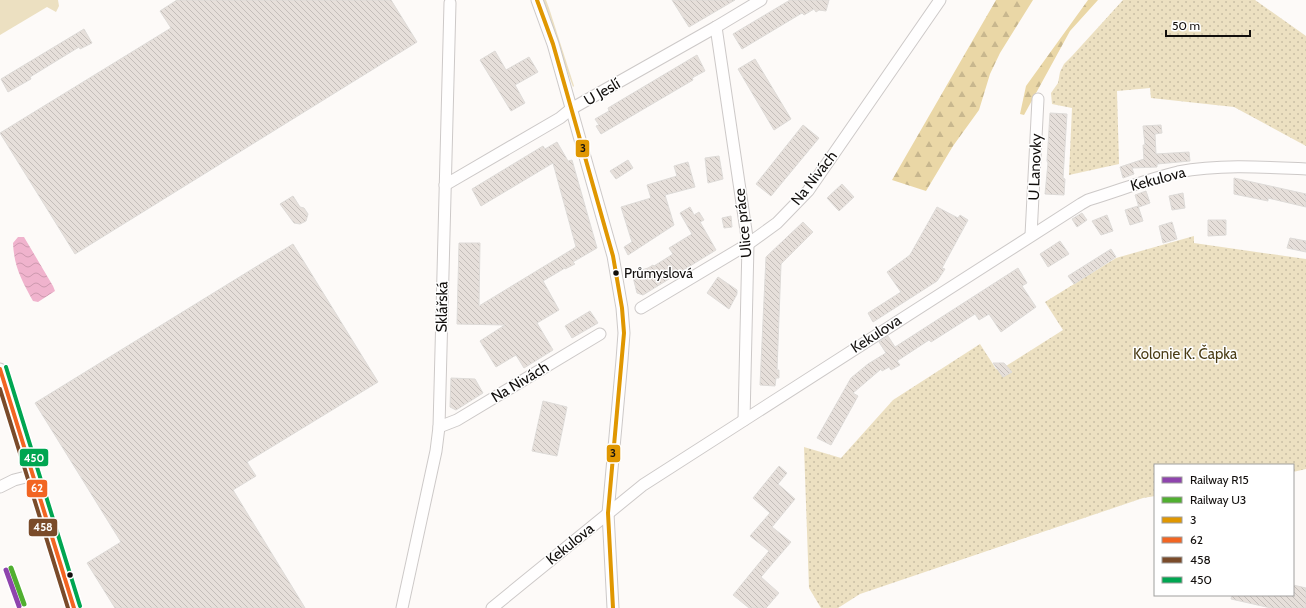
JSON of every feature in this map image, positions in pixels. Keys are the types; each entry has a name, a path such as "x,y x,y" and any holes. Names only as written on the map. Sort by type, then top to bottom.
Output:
{"street":[{"path":"537,0 553,44 613,256 622,308 624,333 608,513 613,608"},
{"name":"U Jeslí","path":"445,185 560,118 571,109 761,0"},
{"name":"Na Nivách","path":"641,308 748,244 777,223 808,191 940,0"},
{"name":"Sklářská","path":"402,608 436,451 439,427 450,3"},
{"name":"Ulice práce","path":"716,27 748,244 744,420"},
{"name":"U Lanovky","path":"1032,235 1038,99"},
{"name":"Kekulova","path":"492,608 642,485 1088,200 1172,174 1211,168 1306,169"},
{"name":"Na Nivách","path":"439,427 457,420 600,334"},
{"path":"0,369 74,608"},
{"path":"0,487 14,480 34,475"}],"green space":[{"path":"0,0 58,0 59,6 56,12 47,7 0,35"},
{"path":"542,0 546,0 549,8 574,86 573,87"},
{"path":"996,0 1033,0 1000,53 990,74 979,110 953,146 926,191 892,180"},
{"path":"1088,0 1098,0 1070,31 1024,115 1020,114 1026,86"},
{"path":"1123,0 1255,0 1306,36 1306,146 1234,107 1151,98 1150,88 1117,91 1119,164 1069,175 1072,108 1052,104 1051,93 1058,83 1060,72 1064,64"},
{"name":"Kolonie K. Čapka","path":"1194,236 1194,243 1306,259 1306,469 1294,472 1294,464 1154,464 1154,496 1143,498 860,594 838,608 821,608 809,588 804,447 841,458 893,400 980,344 996,369 1006,366 1063,330 1045,302 1116,258"}],"water":[{"path":"18,237 24,237 55,291 38,302 33,301 17,267 13,243"}],"building":[{"path":"177,0 391,0 417,42 75,254 0,133 171,28 160,11"},
{"path":"672,0 735,0 689,27"},
{"path":"790,0 829,0 826,11 819,10 816,12 814,9 804,15 802,13 742,49 733,34"},
{"path":"84,29 92,43 80,49 79,47 30,77 31,79 8,92 1,79"},
{"path":"495,51 506,70 529,57 538,72 515,85 525,103 511,111 480,60"},
{"path":"697,55 705,71 692,78 693,80 601,134 596,126 599,125 595,119 609,111 608,108"},
{"path":"755,59 791,119 774,130 738,69"},
{"path":"1050,113 1067,114 1063,178 1065,179 1064,195 1045,194"},
{"path":"803,125 819,138 771,196 756,184"},
{"path":"1161,125 1162,133 1155,134 1156,154 1189,152 1190,161 1157,164 1157,167 1132,168 1134,174 1123,178 1120,167 1144,159 1143,145 1145,145 1143,126"},
{"path":"557,142 568,161 572,160 597,248 573,262 575,264 543,281 559,310 537,323 553,350 524,368 516,355 496,367 480,341 505,325 457,324 459,243 480,243 479,306 576,247 553,163 481,206 472,189 543,146 545,149"},
{"path":"719,156 723,179 708,183 705,158"},
{"path":"628,160 633,168 616,179 610,171"},
{"path":"688,162 695,187 665,195 674,225 628,255 624,247 632,242 621,207 651,198 647,185 677,176 674,166"},
{"path":"1234,178 1306,194 1306,207 1268,198 1268,201 1234,194"},
{"path":"842,184 854,197 839,211 827,198"},
{"path":"1146,191 1150,203 1139,207 1135,195"},
{"path":"1183,193 1185,208 1172,210 1169,196"},
{"path":"293,196 300,207 304,208 308,214 306,221 300,224 294,223 280,204"},
{"path":"1138,206 1143,221 1130,225 1125,210"},
{"path":"690,207 694,215 699,212 704,220 700,222 716,250 643,295 637,293 632,273 653,265 654,266 673,254 669,248 692,234 680,213"},
{"path":"937,207 958,218 960,215 968,220 942,268 945,269 937,281 873,322 868,313 901,292 887,272 910,255"},
{"path":"1082,213 1087,220 1077,227 1072,219"},
{"path":"1107,215 1113,231 1101,235 1092,221"},
{"path":"731,216 732,227 724,228 722,218"},
{"path":"1208,220 1226,220 1226,235 1208,236"},
{"path":"803,222 813,232 781,264 777,370 779,370 779,378 776,378 775,386 760,385 766,257"},
{"path":"1172,222 1177,239 1163,243 1159,226"},
{"path":"1290,238 1306,241 1306,252 1287,248"},
{"path":"1060,241 1069,254 1048,267 1040,254"},
{"path":"293,244 378,382 247,462 256,476 233,490 305,608 115,608 87,563 121,542 35,403"},
{"path":"1111,249 1116,257 1074,284 1068,276"},
{"path":"1018,268 1027,283 1022,286 1036,307 1001,332 989,314 979,320 975,314 931,342 929,340 897,361 900,365 891,370 889,367 882,371 881,369 853,393 858,396 831,445 817,438 851,378 868,364 886,353 879,342 888,336 895,347"},
{"path":"718,277 737,290 737,294 729,309 707,293"},
{"path":"590,311 598,323 572,338 565,326"},
{"path":"993,363 1004,363 1012,372 1003,377"},
{"path":"451,378 475,379 483,393 456,410 450,407"},
{"path":"543,401 567,407 557,456 532,451"},
{"path":"779,466 787,473 778,484 795,499 772,527 791,542 761,577 779,593 766,608 749,608 733,595 769,551 750,536 770,513 753,498"},
{"path":"1294,585 1306,588 1306,608 1271,608 1231,599 1232,596 1294,596"}],"rail line":[{"name":"U3","path":"11,568 24,604"},
{"name":"R15","path":"6,570 19,606"}],"transit line":[{"name":"3","path":"537,0 553,44 613,256 622,308 624,333 608,513 613,608"},
{"name":"450","path":"6,367 80,606"},
{"name":"62","path":"0,369 74,608"},
{"name":"458","path":"0,389 68,608"}],"place":[{"name":"Průmyslová","path":"616,273"}]}
